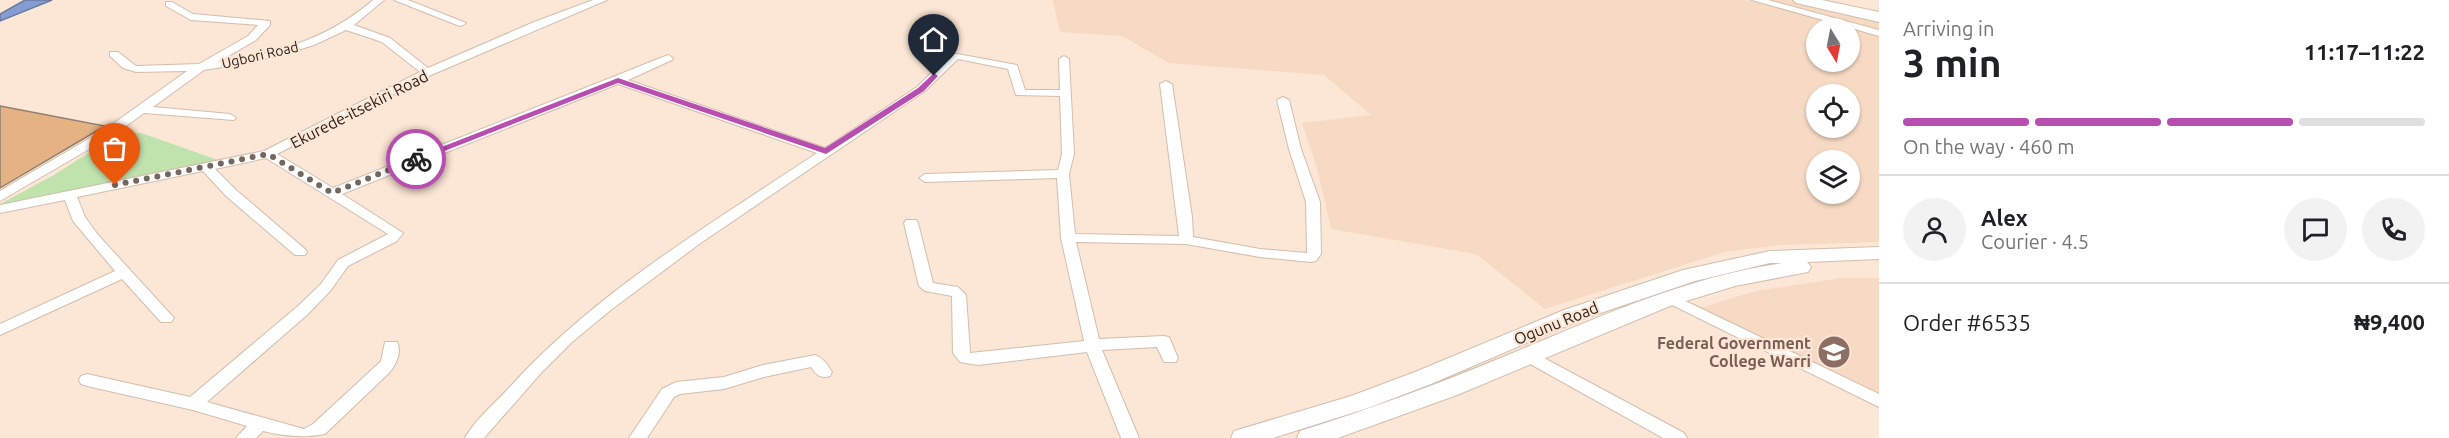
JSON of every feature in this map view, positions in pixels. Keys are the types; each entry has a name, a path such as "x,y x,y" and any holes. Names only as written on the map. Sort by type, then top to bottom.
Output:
{"main road":[{"path":"1801,0 1879,17"},
{"path":"1847,0 1879,7"},
{"name":"Ogunu Road","path":"1244,438 1359,402 1423,378 1572,315 1690,275 1770,257 1879,253"},
{"name":"Ogunu Road","path":"1311,438 1370,418 1529,356 1590,328 1760,273 1823,265 1879,264"}],"street":[{"name":"Ugbori Road","path":"114,54 131,68 146,70 199,68 274,55 346,26 371,9 379,0"},
{"path":"399,0 429,9 461,23"},
{"name":"Ekurede-itsekiri Road","path":"0,209 268,154 427,73 582,3 602,0"},
{"path":"1757,0 1879,33"},
{"path":"0,197 103,136 199,68 252,38 266,23 191,17 169,4"},
{"path":"346,26 386,40 427,73"},
{"path":"474,438 535,369 566,338 697,239 921,89 956,55 1013,67 1020,93 1065,93"},
{"path":"332,193 668,58"},
{"path":"1064,59 1068,154 1063,174 1068,238 1093,347 1130,438"},
{"path":"618,80 826,152"},
{"path":"1166,84 1185,217 1186,240"},
{"path":"1068,238 1186,240 1311,258 1314,254 1313,202 1295,149 1283,100"},
{"path":"142,109 230,118"},
{"path":"192,404 303,310 326,288 344,263 395,236 395,231 387,225 268,154"},
{"path":"206,167 231,194 300,252"},
{"path":"925,178 1063,174"},
{"path":"69,195 78,218 166,318"},
{"path":"911,223 926,286 934,289 950,289 958,295 961,353 966,358 978,359 1124,342 1163,341 1170,358"},
{"path":"0,330 125,272"},
{"path":"1673,300 1879,401"},
{"path":"87,380 192,404 305,436 313,434 384,368 389,362 391,346"},
{"path":"1529,356 1678,438"},
{"path":"638,438 668,393 676,388 724,383 796,363 815,361 824,372"},
{"path":"244,438 259,424"}],"shaded area":[{"path":"1053,0 1789,0 1879,20 1879,242 1780,245 1724,252 1545,309 1476,254 1331,229 1317,168 1302,123 1371,115 1324,75 1169,63 1122,36 1060,32"},
{"name":"Federal Government College Warri","path":"1841,278 1879,278 1879,394 1697,309 1756,291"}],"green space":[{"path":"121,132 141,133 221,161 0,208 0,204 54,175"}],"water":[{"path":"25,0 52,0 0,21 0,14"}],"building":[{"path":"0,106 105,126 0,188"}],"way so far":[{"path":"115,185 268,154 332,193 416,159"}],"place":[{"name":"Federal Government College Warri","path":"1834,352"}],"route":[{"path":"416,159 618,80 826,152 921,89 934,76"}]}
